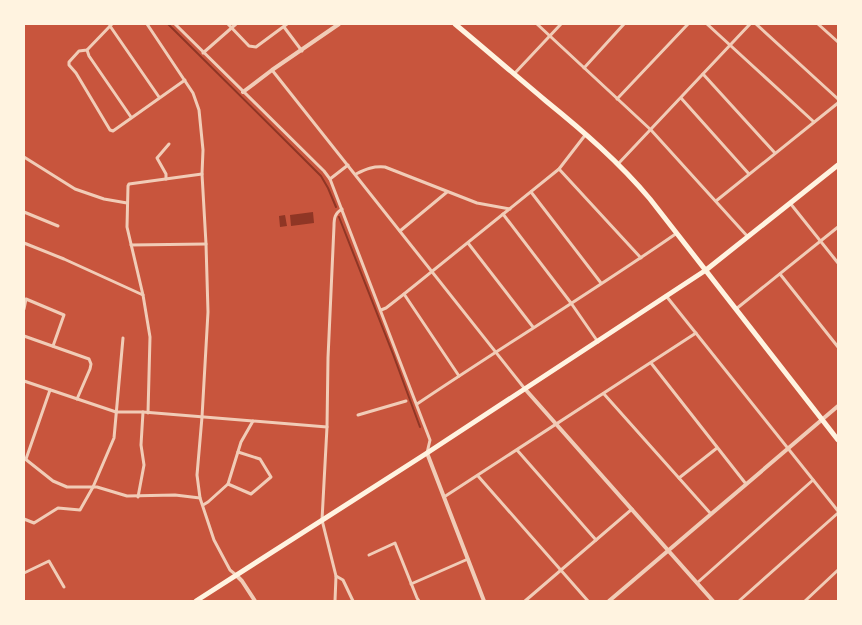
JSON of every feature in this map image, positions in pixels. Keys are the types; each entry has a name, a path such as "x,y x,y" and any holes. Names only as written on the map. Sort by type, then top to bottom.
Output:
{"main road":[{"path":"454,24 586,134 618,164 650,199 838,440"},
{"path":"196,601 667,297 706,270 838,165"}],"street":[{"path":"147,24 193,93 199,110 203,150 202,174 208,312 197,475 200,498 214,540 230,570 242,581 255,601"},
{"path":"174,24 324,171 330,179 417,404 430,440 427,453 484,601"},
{"path":"228,24 250,46 253,47 256,47 287,24"},
{"path":"204,53 236,24"},
{"path":"244,92 272,70 302,51 339,24"},
{"path":"537,24 650,130 716,200 748,237"},
{"path":"514,74 561,24"},
{"path":"584,68 624,24"},
{"path":"617,99 688,24"},
{"path":"707,24 814,122"},
{"path":"618,164 750,24"},
{"path":"756,24 838,99"},
{"path":"818,24 838,42"},
{"path":"159,97 111,25 87,50 79,51 68,62 110,130 113,131 185,80"},
{"path":"284,27 302,51"},
{"path":"87,50 89,56 131,117"},
{"path":"272,70 525,389 713,601"},
{"path":"703,74 775,153"},
{"path":"681,98 749,174"},
{"path":"716,200 838,103"},
{"path":"381,310 386,308 404,294 559,169 586,134"},
{"path":"166,179 166,174 157,158 169,144"},
{"path":"24,157 75,189 104,199 127,203"},
{"path":"330,179 348,166"},
{"path":"356,174 370,167 385,167 477,203 510,209"},
{"path":"559,169 641,258"},
{"path":"148,413 150,337 143,295 127,227 129,184 202,174"},
{"path":"400,231 447,192"},
{"path":"531,192 601,284"},
{"path":"790,203 838,263"},
{"path":"334,601 336,576 322,520 327,427 328,358 334,226 335,216 342,209"},
{"path":"24,212 58,226"},
{"path":"503,214 571,303 598,342"},
{"path":"736,309 838,227"},
{"path":"417,404 495,351 601,284 677,233"},
{"path":"24,242 143,295"},
{"path":"468,243 533,327"},
{"path":"131,245 206,244"},
{"path":"780,274 838,347"},
{"path":"404,294 459,376"},
{"path":"667,297 838,512 739,601"},
{"path":"24,309 26,299 64,315 53,346"},
{"path":"444,497 696,333"},
{"path":"24,336 84,357 90,361 90,369 77,399"},
{"path":"24,519 34,523 58,508 80,510 93,487 114,438 123,338"},
{"path":"651,363 746,484"},
{"path":"24,382 116,412 142,412 327,427"},
{"path":"50,390 25,459 53,481 67,487 97,487 127,496 138,497 175,494 200,498"},
{"path":"604,394 711,514"},
{"path":"358,415 406,401"},
{"path":"609,601 838,406"},
{"path":"138,497 144,465 141,445 142,412"},
{"path":"203,505 228,484 241,442 253,421"},
{"path":"679,478 717,448"},
{"path":"517,450 596,540"},
{"path":"228,484 251,494 272,477 260,460 238,452"},
{"path":"478,476 588,601"},
{"path":"697,583 813,480"},
{"path":"525,601 632,509"},
{"path":"369,555 395,543 419,601"},
{"path":"411,584 468,560"},
{"path":"24,573 49,561 64,586"},
{"path":"805,601 838,570"},
{"path":"336,576 343,580 353,601"}],"shaded area":[{"path":"313,212 314,223 291,226 290,215"},
{"path":"285,215 287,226 280,227 279,216"}],"waterway":[{"path":"168,24 321,176 336,207"},
{"path":"339,217 420,427"}]}
